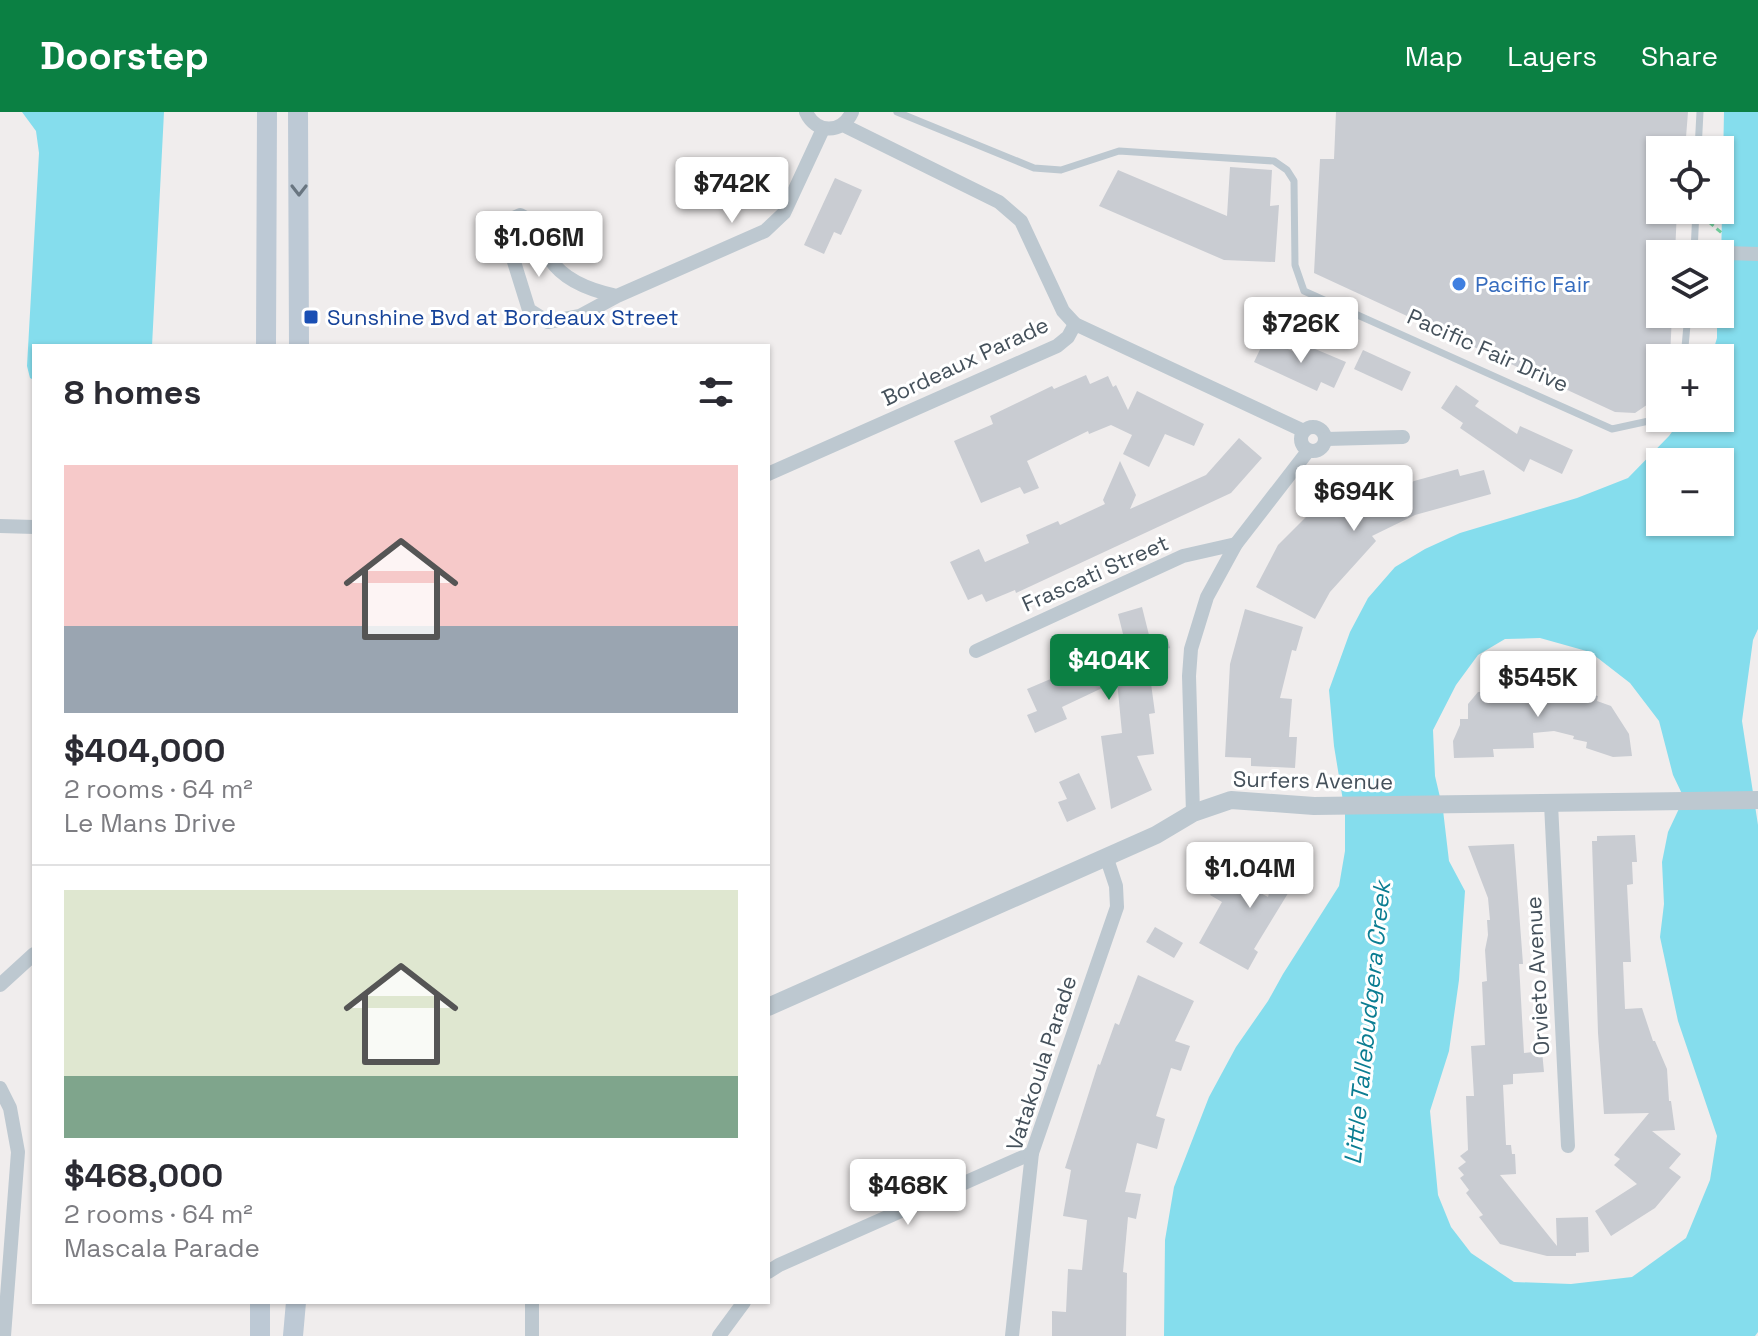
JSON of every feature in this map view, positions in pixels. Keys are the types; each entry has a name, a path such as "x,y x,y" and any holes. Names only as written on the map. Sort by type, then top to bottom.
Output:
{"main road":[{"path":"266,344 267,112"},
{"path":"298,112 299,344"},
{"path":"260,1304 260,1336"},
{"path":"293,1336 296,1304"}],"street":[{"path":"806,112 811,121 823,129 843,125 999,202 1021,221 1063,311 1075,324"},
{"path":"843,125 852,112"},
{"path":"617,296 596,292 568,277 550,259 535,223 520,215 509,220 506,236 529,310 548,322 580,316 617,296 765,231 784,213 823,129"},
{"path":"1734,253 1758,254"},
{"name":"Bordeaux Parade","path":"770,473 1057,346 1068,337 1075,324 1304,431"},
{"path":"1193,813 1189,676 1191,649 1207,597 1236,544 1308,451 1320,449 1326,439 1315,426 1304,431 1301,442 1308,451"},
{"path":"1326,439 1403,437"},
{"path":"0,526 32,527"},
{"name":"Frascati Street","path":"976,651 1183,556 1236,544"},
{"name":"Surfers Avenue","path":"770,1006 1156,835 1193,813 1231,800 1314,806 1758,800"},
{"name":"Orvieto Avenue","path":"1551,804 1568,1146"},
{"name":"Vatakoula Parade","path":"1012,1336 1032,1153 1117,907 1116,886 1106,856"},
{"path":"0,985 32,956"},
{"path":"0,1088 10,1108 18,1152 4,1336"},
{"path":"770,1271 1032,1153"},
{"path":"532,1304 532,1336"},
{"path":"719,1336 743,1304"}],"lane":[{"name":"Pacific Fair Drive","path":"897,112 1034,168 1061,170 1119,151 1274,161 1287,170 1294,181 1295,265 1304,291 1612,429 1646,422"},
{"path":"1699,136 1700,112"}],"water":[{"path":"22,112 164,112 152,344 32,344 32,379 27,366 39,153 36,131"},
{"name":"Little Tallebudgera Creek","path":"1724,112 1758,112 1758,629 1753,640 1742,721 1758,825 1758,1332 1755,1336 1164,1336 1165,1240 1174,1187 1209,1097 1236,1047 1339,886 1345,851 1345,813 1329,690 1350,632 1368,598 1395,567 1425,549 1460,533 1577,498 1628,478 1646,460 1646,536 1734,536 1734,448 1657,448 1672,432 1734,432 1734,344 1715,344 1717,328 1734,328 1734,240 1721,240 1722,224 1734,224 1734,136 1724,136","holes":["1540,638 1590,652 1630,683 1659,721 1673,775 1684,798 1668,832 1662,862 1664,904 1660,937 1678,1021 1717,1136 1710,1180 1686,1238 1632,1277 1571,1284 1514,1282 1471,1253 1451,1227 1438,1195 1430,1111 1449,1051 1459,980 1465,891 1449,861 1435,776 1433,730 1456,685 1478,655 1505,639"]}],"building":[{"path":"1336,112 1688,112 1686,136 1646,136 1646,224 1676,224 1676,240 1646,240 1646,328 1671,328 1671,344 1646,344 1646,406 1635,413 1615,412 1314,273 1320,159 1334,159"},
{"path":"1230,167 1272,170 1270,206 1279,205 1275,262 1224,260 1099,206 1118,170 1227,216"},
{"path":"835,178 862,190 841,235 834,232 824,254 804,245"},
{"path":"1265,339 1304,356 1308,346 1346,362 1334,388 1321,382 1317,391 1254,362"},
{"path":"1363,350 1411,372 1402,391 1354,369"},
{"path":"1086,375 1090,384 1108,376 1128,410 1137,391 1204,424 1194,446 1165,434 1149,467 1123,454 1132,435 1111,425 1089,434 1088,431 1027,461 1039,488 1024,494 1020,487 981,503 954,441 993,424 990,416 1052,386 1054,389"},
{"path":"1456,385 1479,401 1475,406 1517,434 1520,426 1573,450 1562,474 1530,459 1524,472 1460,428 1463,423 1441,408"},
{"path":"1239,438 1262,458 1231,493 1016,593 1015,590 986,602 982,594 968,600 950,562 979,549 985,562 1029,543 1026,535 1058,521 1060,525 1105,504 1103,500 1120,461 1136,495 1130,509 1206,475"},
{"path":"1458,469 1460,476 1484,470 1491,494 1415,515 1372,536 1376,541 1330,592 1315,619 1256,587 1278,545 1340,483 1350,494 1385,476 1393,492 1414,481"},
{"path":"1142,607 1150,639 1166,635 1170,648 1147,654 1155,713 1149,714 1154,754 1137,756 1152,790 1111,809 1101,736 1122,733 1117,681 1062,707 1067,719 1035,733 1027,715 1037,711 1027,689 1060,675 1051,657 1084,641 1090,640 1105,669 1131,666 1118,614"},
{"path":"1245,609 1303,627 1296,651 1292,650 1280,698 1292,699 1289,737 1297,737 1295,768 1251,766 1251,758 1225,757 1230,664"},
{"path":"1504,677 1544,677 1575,684 1574,687 1598,696 1597,701 1611,706 1629,734 1632,756 1613,757 1586,748 1587,742 1573,739 1574,736 1554,731 1533,733 1534,748 1493,749 1494,757 1454,758 1453,741 1460,719 1468,719 1468,704 1478,692 1504,691"},
{"path":"1079,773 1096,809 1067,822 1058,802 1067,799 1059,782"},
{"path":"1635,835 1637,862 1632,862 1633,884 1627,885 1631,962 1623,962 1625,1009 1642,1008 1667,1069 1675,1130 1652,1131 1681,1154 1669,1168 1681,1177 1655,1208 1611,1236 1595,1211 1637,1184 1614,1165 1620,1159 1614,1155 1649,1113 1604,1114 1598,1033 1592,841 1597,841 1597,836"},
{"path":"1514,844 1523,964 1519,964 1524,1053 1542,1051 1544,1072 1513,1074 1513,1084 1503,1085 1506,1145 1511,1145 1512,1154 1515,1154 1516,1174 1500,1175 1557,1246 1556,1218 1588,1217 1589,1252 1576,1253 1576,1256 1547,1256 1500,1244 1479,1217 1483,1215 1466,1193 1469,1190 1460,1178 1464,1175 1458,1168 1466,1162 1460,1156 1468,1150 1466,1096 1474,1096 1471,1046 1485,1045 1482,982 1487,981 1485,950 1487,920 1490,920 1488,898 1468,846"},
{"path":"1294,851 1310,855 1300,892 1290,890 1254,949 1258,952 1248,970 1199,943 1222,902 1210,895 1223,873 1268,897 1280,853 1293,857"},
{"path":"1155,927 1183,943 1174,958 1146,942"},
{"path":"1138,975 1194,1001 1175,1041 1190,1046 1181,1071 1171,1068 1156,1116 1165,1119 1157,1149 1137,1143 1125,1192 1141,1194 1136,1219 1128,1217 1123,1272 1127,1273 1126,1336 1052,1336 1052,1311 1066,1312 1068,1269 1082,1270 1087,1220 1063,1216 1071,1170 1065,1168 1098,1064 1115,1023 1119,1025"}],"place":[{"name":"Pacific Fair","path":"1459,284"},
{"name":"Sunshine Bvd at Bordeaux Street","path":"311,317"}]}
